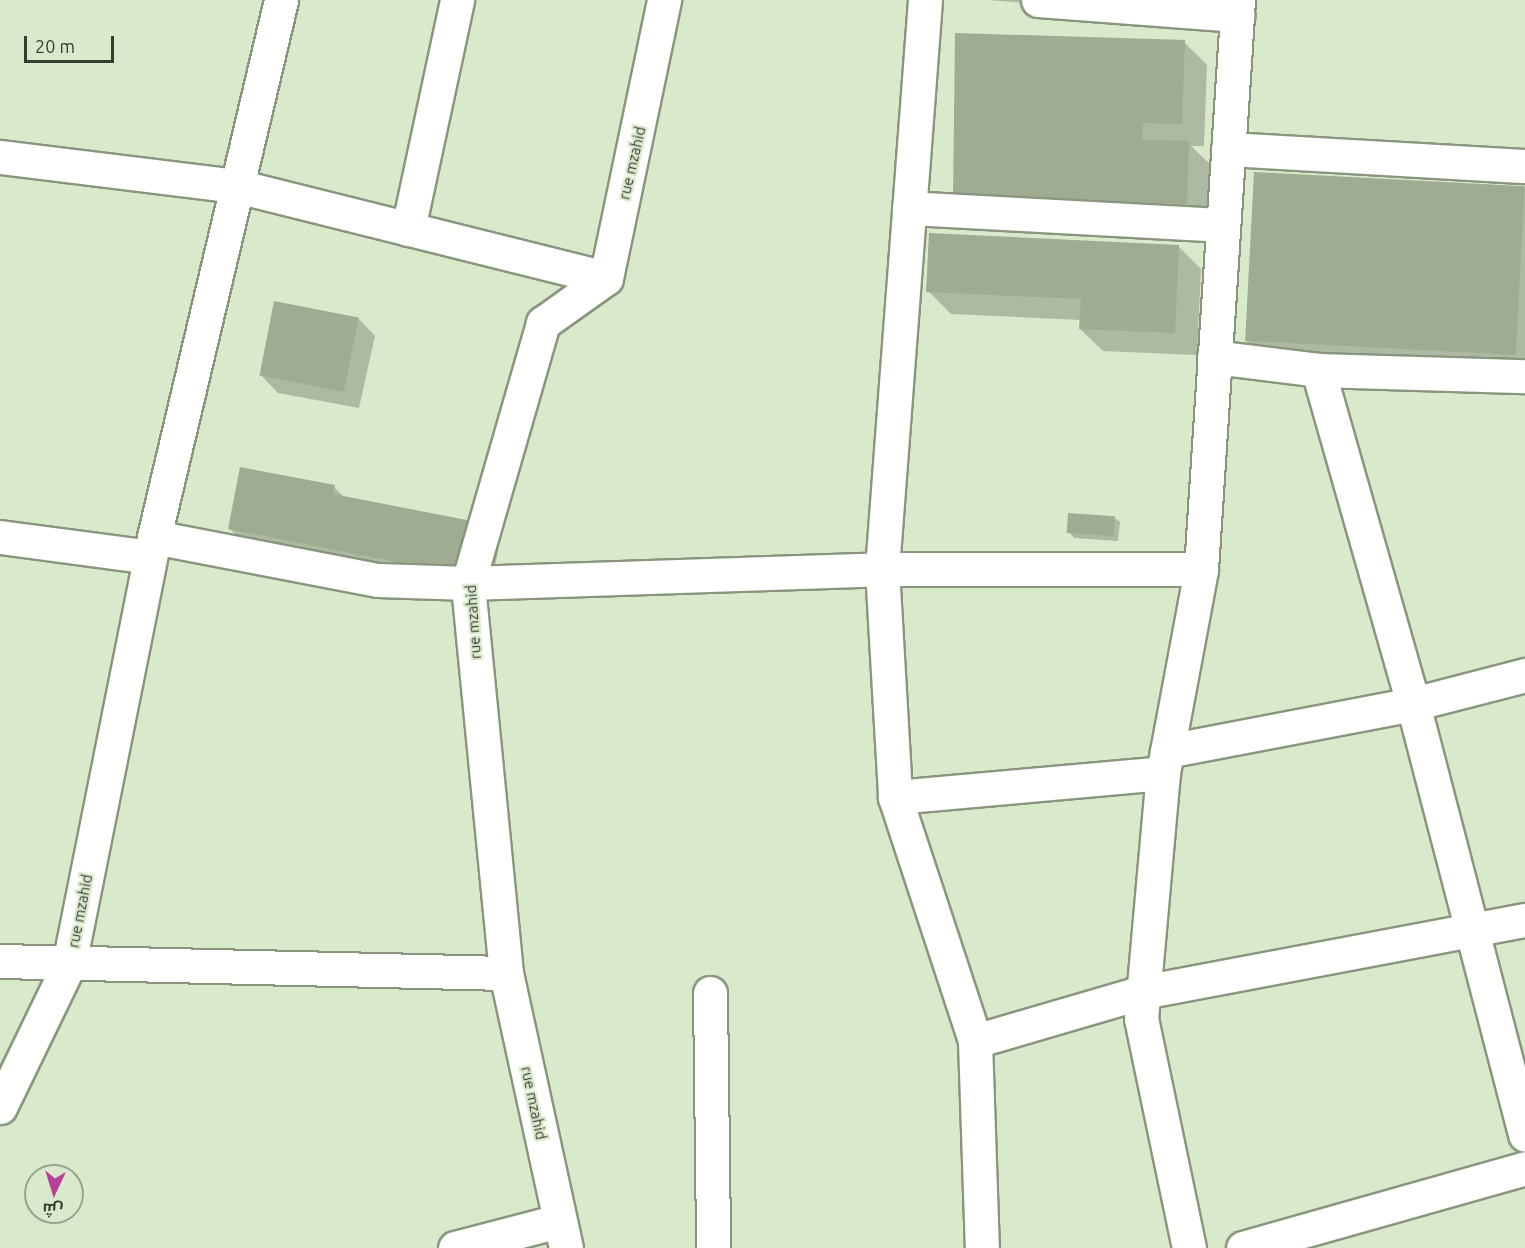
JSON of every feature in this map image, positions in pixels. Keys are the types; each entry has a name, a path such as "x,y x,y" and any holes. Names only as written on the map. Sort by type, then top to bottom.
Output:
{"street":[{"name":"rue mzahid","path":"0,1107 69,964 152,547 281,0"},
{"path":"408,228 457,0"},
{"name":"rue mzahid","path":"563,1234 507,973 468,583 543,323 606,278 664,0"},
{"path":"924,0 882,569 895,797 975,1041 982,1248"},
{"path":"1038,0 1238,8 1201,569 1165,762 1141,1019 1189,1248"},
{"path":"1228,149 1525,166"},
{"path":"0,157 237,186 606,278"},
{"path":"909,208 1223,225"},
{"path":"1214,357 1318,370 1525,376"},
{"path":"1318,370 1413,704 1468,930 1525,1135"},
{"path":"0,537 152,547 378,580 468,583 882,569 1201,569"},
{"path":"895,797 1165,762 1413,704 1525,675"},
{"path":"975,1041 1143,992 1525,920"},
{"path":"0,960 69,964 507,973"},
{"path":"710,993 713,1248"},
{"path":"1243,1248 1525,1168"},
{"path":"454,1248 563,1234"}],"building":[{"path":"955,33 1185,40 1182,124 1143,123 1142,140 1189,141 1187,204 953,197"},
{"path":"1254,172 1525,186 1516,355 1245,341"},
{"path":"929,233 1179,245 1175,333 1079,329 1081,299 926,292"},
{"path":"274,301 358,317 344,392 259,376"},
{"path":"240,467 335,485 333,494 477,522 467,576 228,529"},
{"path":"1068,513 1115,516 1113,536 1067,533"}]}
